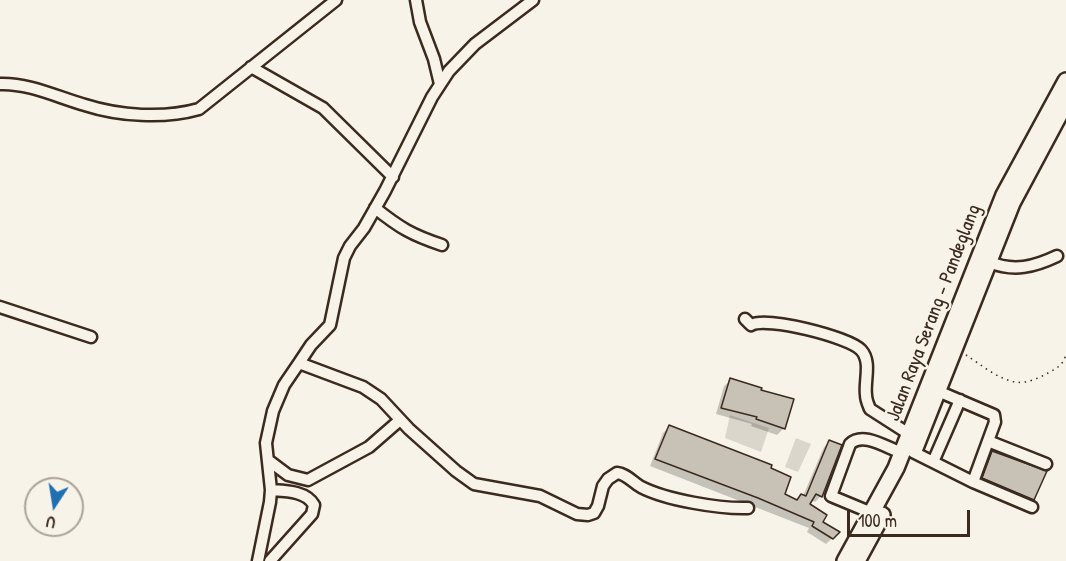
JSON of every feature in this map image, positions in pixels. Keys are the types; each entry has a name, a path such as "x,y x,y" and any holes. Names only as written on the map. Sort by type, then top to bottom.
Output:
{"highway":[{"name":"Jalan Raya Serang - Pandeglang","path":"856,560 906,457 933,389 996,211 1066,81"},
{"name":"Jalan Raya Serang - Pandeglang","path":"856,560 872,513 906,457 909,434 955,348 1012,203 1066,102"}],"street":[{"path":"0,84 31,87 88,106 113,111 153,116 180,114 199,109 336,0"},
{"path":"416,0 420,22 434,59 440,84"},
{"path":"258,561 271,490 267,434 273,411 284,385 311,345 330,325 344,258 393,177 440,84 449,71 475,44 533,0"},
{"path":"251,68 323,108 393,177"},
{"path":"375,208 401,229 442,245"},
{"path":"989,262 1002,267 1025,268 1057,256"},
{"path":"0,307 91,337"},
{"path":"745,319 751,325 756,322 778,323 848,340 862,351 867,363 866,395 870,409 909,434"},
{"path":"299,363 363,387 381,399 400,420 456,471 474,484 540,496 582,515 594,513 603,486 617,473 623,474 641,487 671,497 721,508 748,508"},
{"path":"933,389 993,415 995,422 973,482"},
{"path":"933,462 960,400"},
{"path":"268,460 288,475 308,480 369,447 400,420"},
{"path":"872,513 828,501 850,444 864,438 906,457 933,462 1032,507"},
{"path":"988,441 1046,464"},
{"path":"270,561 312,514 314,505 308,497 297,493 271,490"}],"path":[{"path":"955,348 1017,383 1038,378 1060,367 1066,353"}],"shaded area":[{"path":"730,415 769,428 761,452 725,438"},
{"path":"796,438 811,444 798,472 785,467"}],"building":[{"path":"730,378 794,399 785,429 756,419 757,417 721,408"},
{"path":"669,425 772,465 771,468 791,477 785,494 797,500 801,494 806,496 829,440 842,445 822,497 816,494 810,504 827,515 823,522 840,532 833,539 812,526 814,522 655,459"},
{"path":"992,451 1047,471 1034,500 982,478"}]}
